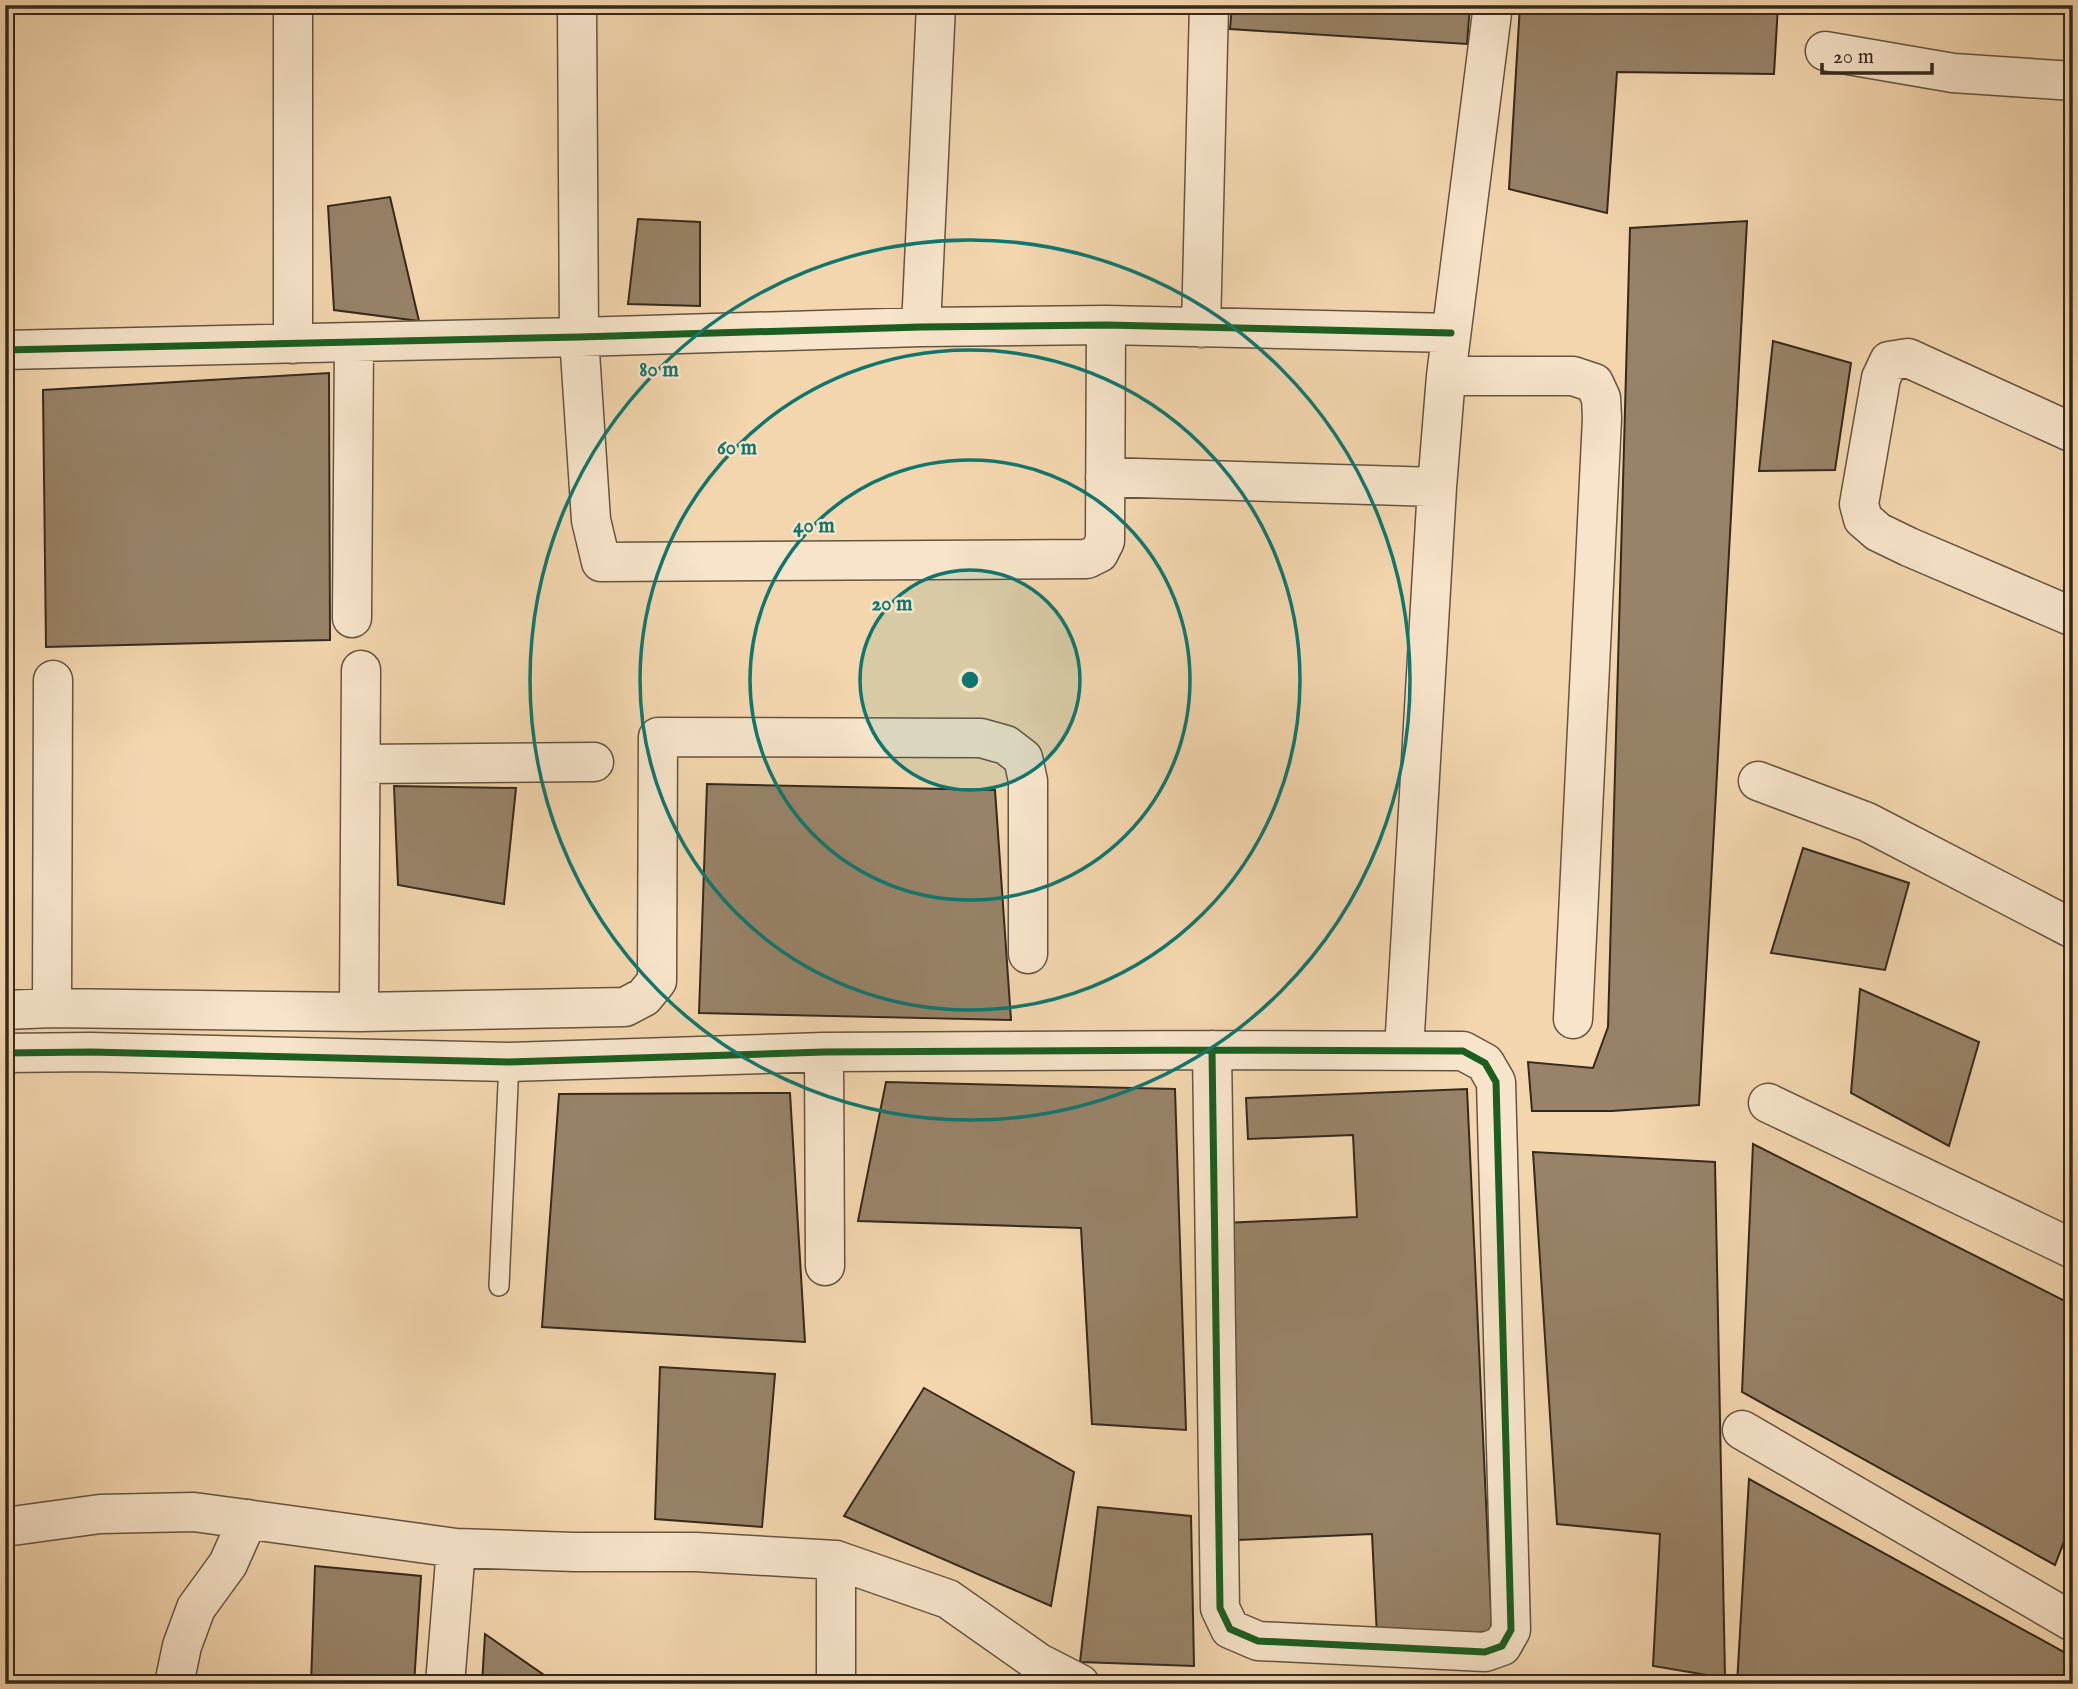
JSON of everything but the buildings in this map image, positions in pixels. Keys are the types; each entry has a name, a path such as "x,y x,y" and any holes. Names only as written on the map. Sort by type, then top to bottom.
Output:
{"street":[{"path":"293,5 293,344"},
{"path":"577,5 579,337 591,520 601,562 1087,559 1099,553 1105,541 1106,325"},
{"path":"921,327 936,5"},
{"path":"1201,328 1209,5"},
{"path":"1404,1051 1446,376 1493,5"},
{"path":"1825,51 1953,73 2073,81"},
{"path":"5,350 921,327 1106,325 1451,333"},
{"path":"352,618 354,342"},
{"path":"2073,433 1908,358 1889,361 1881,377 1859,504 1863,519 1878,532 2073,617"},
{"path":"1446,376 1573,376 1594,383 1601,398 1573,1019"},
{"path":"1105,477 1437,487"},
{"path":"359,1012 361,670"},
{"path":"52,1008 53,680"},
{"path":"5,1010 52,1008 359,1012 625,1007 645,998 657,981 658,737 981,738 1006,745 1023,758 1028,781 1028,954"},
{"path":"361,764 594,762"},
{"path":"1759,781 1867,822 2073,929"},
{"path":"5,1053 91,1052 509,1062 824,1052 1212,1050 1463,1051 1485,1063 1496,1082 1511,1630 1502,1646 1485,1652 1258,1641 1230,1629 1220,1608 1212,1050"},
{"path":"824,1052 825,1266"},
{"path":"1768,1102 2073,1249"},
{"path":"1742,1430 2069,1610"},
{"path":"5,1527 100,1514 194,1512 456,1548 696,1552 836,1560 948,1599 1039,1663 1080,1684"},
{"path":"174,1684 183,1646 197,1608 228,1564 248,1519"},
{"path":"445,1684 456,1548"},
{"path":"836,1560 836,1684"}],"lane":[{"path":"499,1286 509,1062"}],"cycle path":[{"path":"5,350 921,327 1106,325 1451,333"},
{"path":"5,1053 91,1052 509,1062 824,1052 1212,1050 1463,1051 1485,1063 1496,1082 1511,1630 1502,1646 1485,1652 1258,1641 1230,1629 1220,1608 1212,1050"}]}
